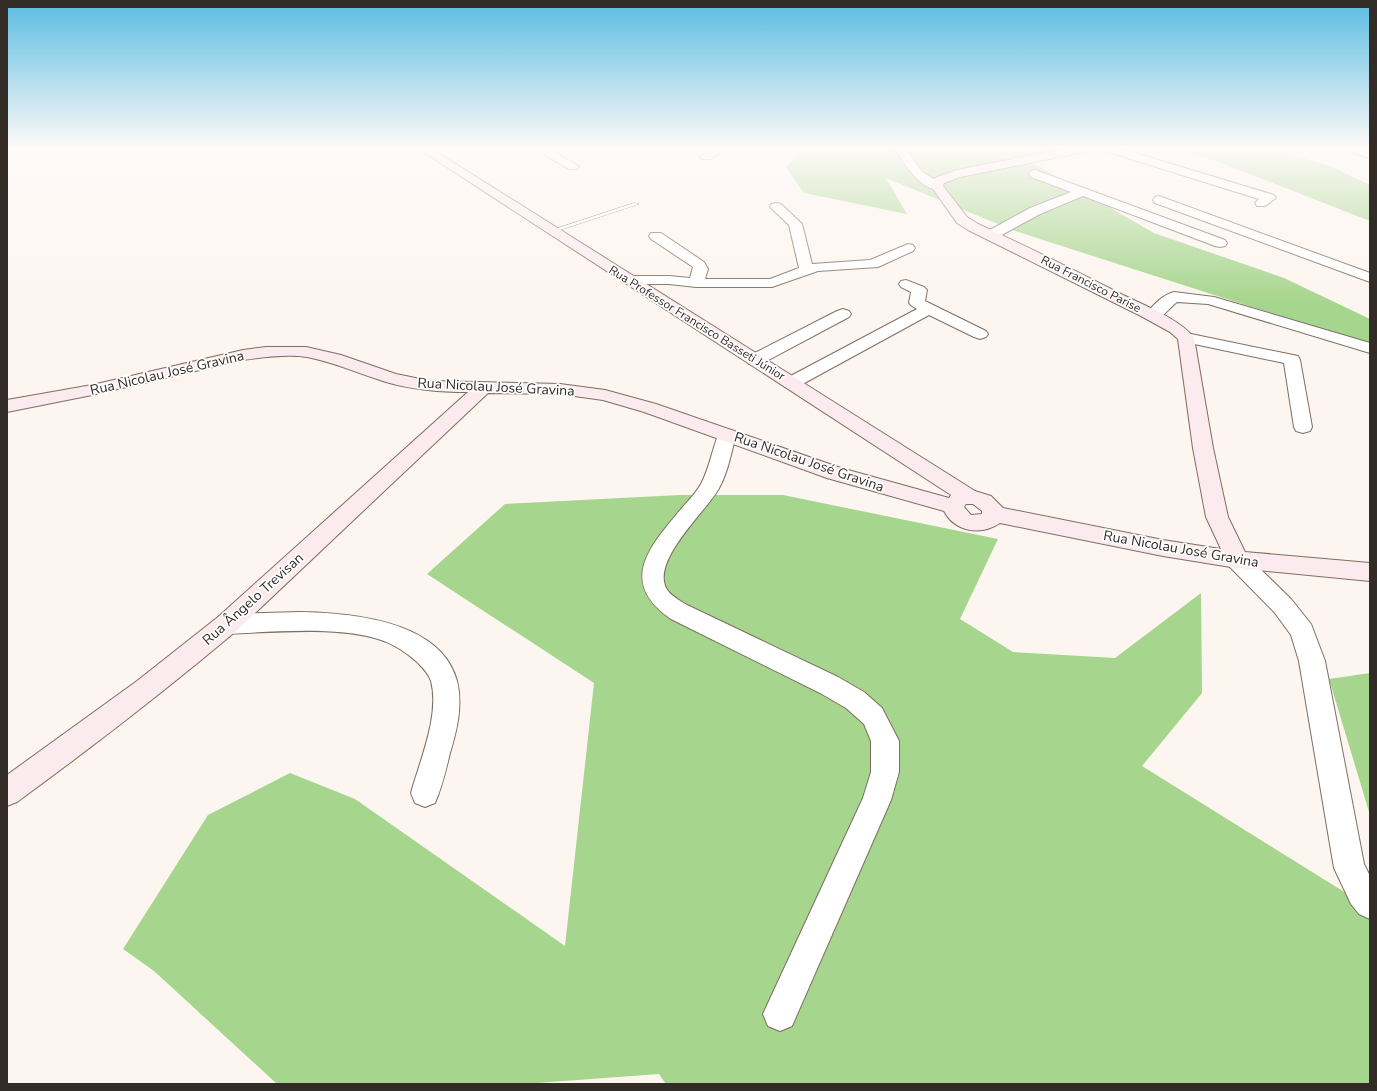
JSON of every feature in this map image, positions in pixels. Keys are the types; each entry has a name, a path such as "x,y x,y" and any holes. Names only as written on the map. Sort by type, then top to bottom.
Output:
{"main road":[{"name":"Rua Professor Francisco Basseti Júnior","path":"503,200 791,382 962,501 957,515 962,519 975,523 988,521 992,518 993,514"},
{"name":"Rua Francisco Parise","path":"947,200 962,220 1153,316 1176,329 1186,338"},
{"path":"1186,338 1203,448 1217,518 1237,560"},
{"name":"Rua Nicolau José Gravina","path":"7,406 99,388 243,355 266,352 306,352 392,378 430,386 560,389 605,396 650,408 834,473 962,501"},
{"name":"Rua Ângelo Trevisan","path":"7,792 150,688 227,624 483,388"},
{"name":"Rua Nicolau José Gravina","path":"993,514 1163,548 1237,560 1370,572"}],"street":[{"path":"991,235 1035,211 1062,200"},
{"path":"1103,200 1220,243"},
{"path":"1159,200 1370,278"},
{"path":"1261,203 1267,200"},
{"path":"776,207 795,224 806,269"},
{"path":"656,236 699,265 701,269 696,283"},
{"path":"630,280 772,284 806,269 824,266 868,266 908,248"},
{"path":"906,284 919,290 917,303 980,334"},
{"path":"1153,316 1162,306 1174,297 1209,300 1370,348"},
{"path":"791,382 929,309"},
{"path":"755,360 843,314"},
{"path":"1186,338 1292,360 1303,427"},
{"path":"727,435 709,490 664,545 655,561 652,576 655,590 665,603 678,612 829,685 855,700 873,716 885,741 885,772 877,800 780,1014"},
{"path":"1237,560 1283,606 1302,631 1312,661 1349,868 1362,893 1370,903"},
{"path":"227,624 280,622 320,623 374,628 408,641 430,658 442,675 447,700 444,724 425,793"}],"lane":[{"path":"552,231 636,204"}],"green space":[{"path":"838,200 899,200 907,214"},
{"path":"939,200 1097,200 1154,233 1284,278 1370,319 1370,345 1015,231"},
{"path":"1316,200 1370,200 1370,221"},
{"path":"680,495 783,495 998,539 960,619 1013,652 1115,658 1201,593 1202,693 1142,766 1370,908 1370,1084 666,1084 659,1074 523,1084 277,1084 154,971 123,949 208,815 290,773 355,799 565,946 594,683 427,574 505,504"},
{"path":"1370,673 1370,815 1329,679"}]}
